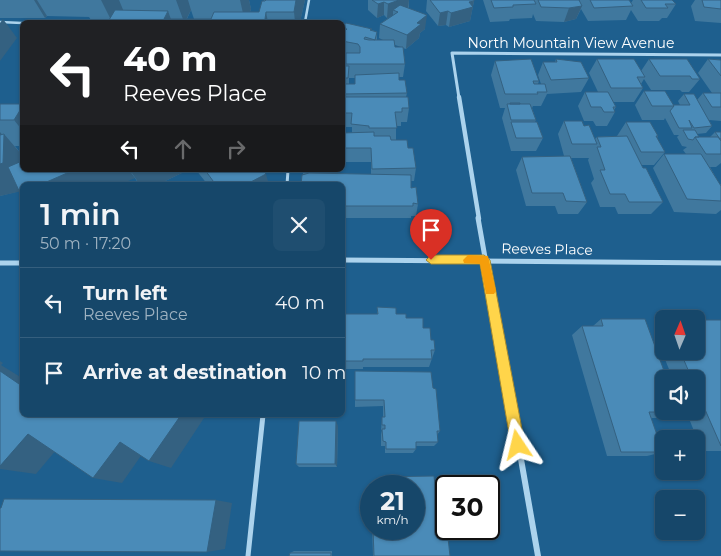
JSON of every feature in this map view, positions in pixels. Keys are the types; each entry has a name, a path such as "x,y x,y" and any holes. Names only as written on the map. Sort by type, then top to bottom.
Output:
{"street":[{"name":"North Mountain View Avenue","path":"538,556 484,260 452,53 721,54"},
{"name":"Reeves Place","path":"345,260 721,263"},
{"path":"0,263 20,263"}],"lane":[{"path":"305,20 309,0"},
{"path":"0,22 20,22"},
{"path":"248,556 263,417"}],"building":[{"path":"296,0 294,12 266,12 265,20 109,20 115,10 168,11 164,19 211,19 214,12 259,12 262,1"},
{"path":"372,0 399,0 388,4 384,2 378,4"},
{"path":"430,0 474,1 469,2 473,7 451,13 448,11 440,13"},
{"path":"491,0 534,0 536,4 494,8"},
{"path":"538,0 579,0 582,6 569,8 541,7"},
{"path":"590,0 629,0 633,6 594,8"},
{"path":"641,0 672,0 676,4 665,4 668,8 646,8"},
{"path":"702,0 721,0 721,9 704,7"},
{"path":"400,5 427,15 417,23 421,24 407,35 380,24 398,12 393,10"},
{"path":"345,24 372,29 370,30 377,32 375,40 394,40 395,47 403,47 405,64 346,64 346,53 360,53 360,47 358,44 345,42 345,31 347,29 345,29"},
{"path":"531,59 539,81 533,81 534,84 545,84 547,92 537,92 538,94 505,94 495,61"},
{"path":"556,59 581,62 589,78 551,80 543,62 557,62"},
{"path":"597,59 634,59 645,77 637,77 643,88 611,88"},
{"path":"649,59 687,59 700,79 692,79 690,76 660,76"},
{"path":"708,59 721,60 721,76"},
{"path":"345,66 349,66 348,78 345,78"},
{"path":"399,73 399,80 405,80 407,93 345,94 345,84 355,84 355,75"},
{"path":"644,91 665,91 674,106 652,106"},
{"path":"585,92 608,92 616,107 613,107 615,112 604,112 601,107 591,107"},
{"path":"703,93 721,93 721,107 712,107"},
{"path":"684,94 694,94 712,126 694,128 689,120 692,128 679,128 670,111 673,105 690,105"},
{"path":"345,97 408,97 409,108 402,108 402,112 395,112 397,128 369,128 369,126 351,124 352,113 345,113"},
{"path":"0,104 20,104 20,110 14,120 0,120"},
{"path":"507,104 530,104 536,120 511,120"},
{"path":"564,121 582,121 584,126 589,125 597,144 572,144"},
{"path":"511,122 537,122 543,138 516,138"},
{"path":"626,122 650,122 665,152 641,152"},
{"path":"683,130 695,130 699,137 695,137 693,140 688,139"},
{"path":"374,132 374,136 390,136 391,140 407,140 408,148 413,148 416,168 372,169 371,148 345,148 345,133"},
{"path":"715,132 721,132 721,139 720,139"},
{"path":"4,134 3,163 0,164 0,135"},
{"path":"627,136 663,202 629,202 625,194 610,194 600,170 605,170 597,147 601,147 597,137"},
{"path":"695,137 718,137 721,141 721,154 706,154"},
{"path":"664,154 701,154 721,186 721,201 687,199"},
{"path":"570,156 587,202 566,201 563,193 532,193 522,157"},
{"path":"20,162 20,172 69,172 47,182 20,182 20,193 8,167"},
{"path":"206,172 264,172 266,174 251,182 214,182"},
{"path":"309,173 411,175 411,188 416,187 418,204 413,203 413,206 345,206 345,182 301,182 302,175"},
{"path":"377,307 396,308 396,314 406,314 406,318 423,318 423,328 430,328 431,340 434,340 435,350 431,350 432,359 363,359 363,361 345,361 345,314 378,314"},
{"path":"601,319 645,319 655,346 655,360 660,360 664,370 655,370 655,412 649,412 655,430 655,452 621,452 582,326 603,326"},
{"path":"705,320 721,320 721,446 705,410 705,370 688,370 684,360 705,360"},
{"path":"0,371 20,385 20,417 180,417 149,461 120,442 93,478 28,434 0,466"},
{"path":"355,371 431,372 433,388 436,389 440,431 437,431 438,442 416,442 416,449 386,449 382,429 385,429 385,425 382,425 382,417 385,417 384,400 355,400"},
{"path":"299,421 336,421 335,464 296,464"},
{"path":"425,476 434,476 435,540 448,540 450,556 374,556 373,540 425,540"},
{"path":"4,499 216,500 207,552 0,551 0,508"},
{"path":"290,553 331,553 331,556 289,556"}],"slow traffic":[{"path":"468,260 484,260 490,291"}],"route":[{"path":"431,260 484,260 518,445"}]}
